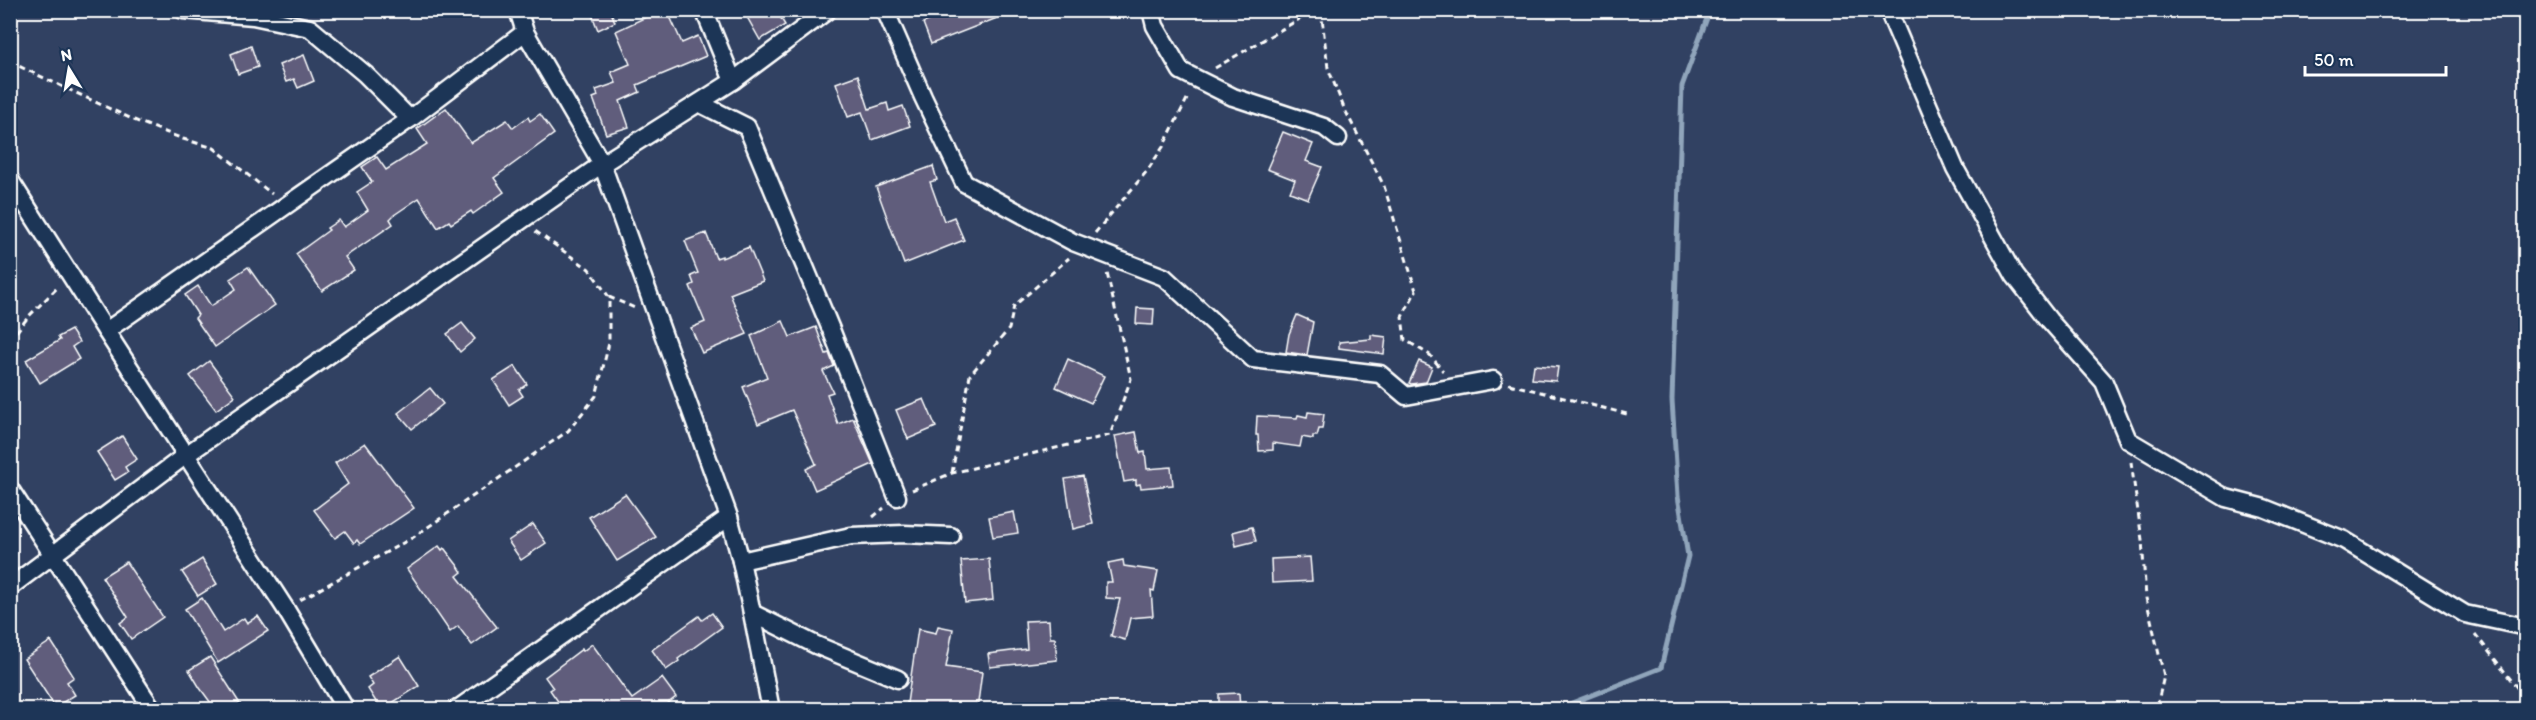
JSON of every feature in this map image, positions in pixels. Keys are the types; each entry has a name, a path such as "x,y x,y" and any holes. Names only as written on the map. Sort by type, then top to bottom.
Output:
{"street":[{"path":"183,10 256,13 310,28 365,74 410,119"},
{"path":"518,10 525,32 602,164 729,517 741,561 771,710"},
{"path":"704,10 733,81"},
{"path":"10,587 186,455 602,164 733,81 828,10"},
{"path":"885,10 964,183 1090,249 1164,278 1253,359 1380,374 1407,396 1493,380"},
{"path":"1151,10 1155,26 1181,71 1233,97 1324,127 1338,138"},
{"path":"1888,10 1955,168 2014,275 2049,320 2104,382 2128,440 2226,498 2264,508 2344,540 2465,614 2526,627"},
{"path":"106,331 410,119 525,32"},
{"path":"699,103 747,127 897,497"},
{"path":"10,180 285,608 346,710"},
{"path":"10,489 153,710"},
{"path":"456,710 729,517"},
{"path":"741,561 851,536 904,534 951,536"},
{"path":"752,613 816,645 898,679"}],"path":[{"path":"952,473 970,375 1009,329 1014,306 1090,249 1163,147 1197,79 1315,10"},
{"path":"1321,10 1328,68 1344,108 1384,186 1416,291 1402,317 1405,340 1430,355 1448,377"},
{"path":"10,62 134,120 214,148 286,206"},
{"path":"285,608 422,531 568,431 596,396 609,343 609,297 589,269 521,221"},
{"path":"851,536 897,497 952,473 1110,435 1131,379 1108,274 1090,249"},
{"path":"10,340 29,316 70,274"},
{"path":"1493,380 1627,414"},
{"path":"2128,440 2142,540 2146,598 2164,676 2156,710"},
{"path":"2458,610 2513,685 2526,699"}],"building":[{"path":"590,10 610,10 615,22 598,30"},
{"path":"661,10 667,10 682,43 698,36 706,56 637,85 640,92 620,101 629,127 606,134 593,98 598,96 596,90 616,83 611,72 630,64 616,31"},
{"path":"743,10 776,10 785,25 760,40"},
{"path":"957,10 1015,11 931,44 923,23"},
{"path":"251,46 258,67 238,74 231,54"},
{"path":"304,55 314,81 298,88 294,79 286,82 279,65"},
{"path":"858,75 869,109 887,103 889,111 903,106 910,126 872,140 862,112 848,117 836,83"},
{"path":"446,108 471,143 507,120 513,128 528,117 530,121 540,114 554,134 494,178 504,192 473,214 471,211 451,224 449,221 438,228 419,198 390,219 393,224 345,257 354,270 322,291 296,254 339,220 344,227 368,210 357,192 372,182 362,167 377,157 386,170 427,144 417,129"},
{"path":"1283,132 1313,144 1306,161 1322,167 1308,199 1290,192 1295,180 1267,169"},
{"path":"933,166 937,180 930,182 944,221 954,217 964,240 904,264 876,187"},
{"path":"706,233 716,258 722,256 722,258 749,247 763,281 730,294 747,334 702,353 691,328 705,322 690,286 694,284 691,276 698,273 685,241"},
{"path":"248,267 275,305 215,347 195,318 198,315 185,295 198,286 211,306 236,289 230,279"},
{"path":"1137,308 1154,309 1153,325 1136,324"},
{"path":"1297,315 1313,322 1307,355 1286,352 1289,334"},
{"path":"783,321 790,337 816,327 826,354 829,353 834,366 823,371 833,392 827,394 838,424 853,418 873,464 815,490 806,469 816,464 792,410 758,424 743,387 767,377 751,336"},
{"path":"462,323 475,339 460,352 447,334"},
{"path":"71,330 79,342 72,347 79,359 40,383 26,360 60,340 58,337"},
{"path":"1371,335 1386,337 1384,354 1339,348 1339,342 1371,339"},
{"path":"1068,359 1104,376 1091,403 1056,387"},
{"path":"209,361 235,396 216,410 190,376"},
{"path":"1419,361 1432,367 1426,382 1411,384 1409,383"},
{"path":"1534,365 1558,367 1556,381 1532,379"},
{"path":"515,366 527,384 519,390 523,396 509,405 493,380"},
{"path":"430,388 443,404 412,429 398,413"},
{"path":"924,399 936,427 908,439 896,410"},
{"path":"1308,412 1324,414 1322,429 1319,429 1317,436 1313,436 1313,439 1302,437 1300,447 1273,443 1273,450 1259,451 1258,435 1256,435 1257,416 1297,418 1298,415 1307,417"},
{"path":"1136,432 1140,453 1145,452 1147,469 1171,467 1173,485 1141,488 1140,484 1136,485 1136,480 1124,482 1115,436"},
{"path":"122,436 137,459 125,467 128,472 115,480 97,452"},
{"path":"365,443 414,508 360,544 357,540 354,543 345,531 335,538 314,510 348,484 335,463"},
{"path":"1083,476 1093,524 1073,529 1065,479"},
{"path":"625,494 656,537 617,561 589,517"},
{"path":"1014,512 1018,533 993,537 989,517"},
{"path":"533,524 546,543 521,560 508,541"},
{"path":"1252,527 1256,541 1236,546 1233,532"},
{"path":"439,546 442,550 444,548 458,566 462,572 457,576 497,627 472,645 458,626 450,632 407,569"},
{"path":"1310,557 1312,581 1272,583 1271,559"},
{"path":"202,559 217,584 198,596 182,572"},
{"path":"989,559 993,600 965,603 961,561"},
{"path":"1123,560 1124,566 1158,571 1154,591 1151,590 1153,616 1130,618 1125,640 1111,636 1120,599 1106,598 1106,582 1112,582 1108,563"},
{"path":"126,562 163,617 131,639 120,623 128,617 102,577"},
{"path":"202,598 223,632 244,618 247,623 258,616 268,631 218,663 185,609"},
{"path":"712,613 722,627 666,670 652,650 699,616 702,620"},
{"path":"1049,620 1050,638 1055,638 1057,660 990,667 988,654 1027,649 1025,621"},
{"path":"938,626 953,629 946,667 982,672 977,710 906,710 918,629 936,633"},
{"path":"51,641 74,677 67,682 75,695 55,707 24,659"},
{"path":"592,644 632,699 662,678 676,697 659,710 564,710 550,690 553,688 545,677"},
{"path":"400,656 419,686 381,710 368,689 373,685 368,677"},
{"path":"210,657 244,710 216,710 200,688 189,670"},
{"path":"1239,693 1240,710 1219,710 1219,694"}],"waterway":[{"path":"1554,710 1661,668 1688,556 1678,496 1672,400 1682,86 1710,10"}]}
